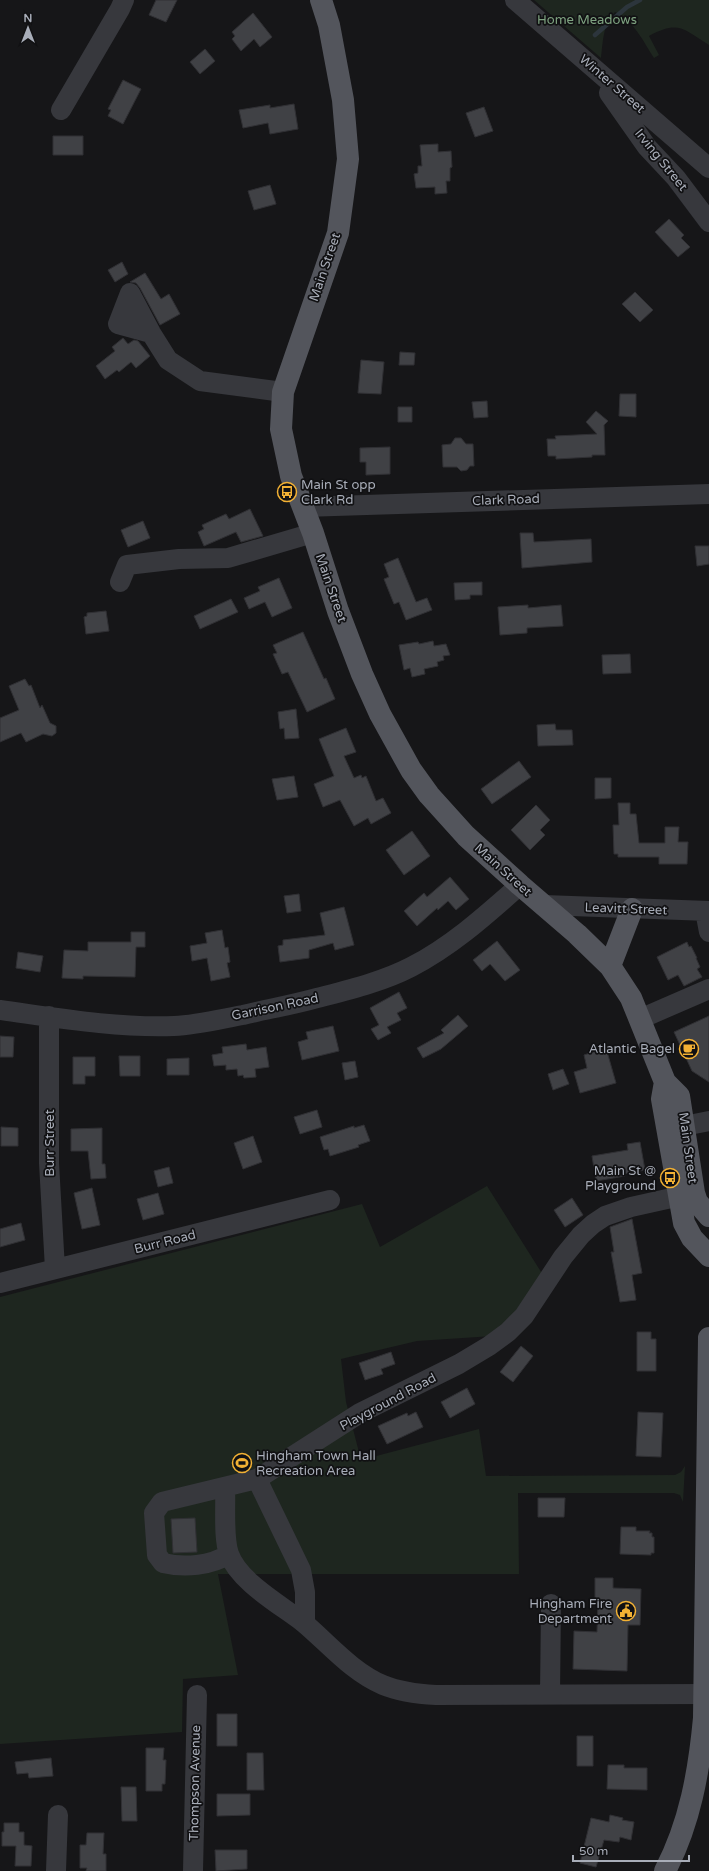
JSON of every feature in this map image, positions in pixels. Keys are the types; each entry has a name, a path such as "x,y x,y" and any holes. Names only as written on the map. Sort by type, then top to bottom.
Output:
{"main road":[{"name":"Main Street","path":"321,0 329,25 343,100 348,159 338,233 283,392 281,429 291,476 313,533 338,612 362,674 380,714 410,770 429,795 461,831 520,885 577,934 610,966 631,998 665,1082 679,1096 675,1127 687,1195 681,1213 692,1238 709,1256"},
{"path":"610,966 632,909"},
{"name":"Main Street","path":"687,1195 697,1202 709,1216"},
{"path":"665,1871 685,1827 694,1789 705,1756 709,1338"}],"street":[{"path":"61,110 124,0"},
{"name":"Winter Street","path":"515,0 709,168"},
{"name":"Irving Street","path":"584,60 614,99 647,148 676,178 709,222"},
{"path":"151,333 168,360 200,380 283,392"},
{"name":"Clark Road","path":"303,507 709,494"},
{"path":"120,582 127,565 179,559 228,558 313,533"},
{"name":"Garrison Road","path":"0,1010 98,1024 176,1026 283,1007 352,989 394,975 412,967 457,939 520,885"},
{"name":"Leavitt Street","path":"544,905 707,911"},
{"path":"707,911 709,932"},
{"path":"640,1019 709,989"},
{"name":"Burr Street","path":"49,1016 49,1163 55,1269"},
{"path":"675,1127 709,1121"},
{"name":"Playground Road","path":"229,1554 220,1560 211,1562 174,1566 163,1563 157,1555 154,1513 162,1502 257,1479 360,1413 460,1364 508,1332 524,1316 563,1257 581,1235 593,1224 605,1216 630,1207 687,1195"},
{"name":"Burr Road","path":"0,1283 330,1200"},
{"path":"257,1479 301,1570 305,1592 305,1624"},
{"path":"225,1487 229,1554 237,1568 254,1586 305,1624 354,1667 382,1684 409,1694 706,1694"},
{"path":"550,1694 551,1604"},
{"name":"Thompson Avenue","path":"193,1871 197,1695"},
{"path":"56,1871 58,1815"}],"green space":[{"name":"Home Meadows","path":"534,0 709,0 709,45 680,28 667,28 649,36 659,55 654,58 633,26 615,12 611,16 606,27 601,58"},
{"name":"Hingham Town Hall Recreation Area","path":"487,1186 543,1275 519,1311 493,1336 417,1341 341,1359 346,1402 361,1460 479,1429 486,1476 675,1475 681,1472 685,1466 683,1502 680,1495 674,1493 518,1493 519,1574 218,1574 238,1675 183,1679 182,1732 0,1744 0,1297 362,1204 380,1247"}],"building":[{"path":"156,0 177,0 166,22 149,15"},
{"path":"253,13 272,37 260,47 254,39 241,51 232,39 235,36 232,32"},
{"path":"205,49 215,61 200,74 190,62"},
{"path":"123,80 141,89 123,124 108,116 111,110 108,109"},
{"path":"294,104 298,129 270,134 268,123 243,128 239,110 270,105 270,108"},
{"path":"484,107 493,131 475,137 466,113"},
{"path":"53,136 83,136 83,155 53,155"},
{"path":"438,144 438,152 451,151 452,167 450,168 450,181 446,181 447,193 435,194 435,187 416,188 414,174 418,173 418,166 422,166 420,145"},
{"path":"270,185 276,204 254,210 248,191"},
{"path":"669,219 684,235 681,238 690,247 678,257 655,232"},
{"path":"122,262 128,274 115,282 108,270"},
{"path":"145,273 161,299 169,294 180,314 160,325 140,288 136,283 130,282"},
{"path":"635,292 653,310 640,322 622,304"},
{"path":"123,338 128,344 134,340 138,341 150,356 136,368 131,362 119,372 117,370 105,379 96,366 115,351 112,347"},
{"path":"400,352 415,353 414,365 399,365"},
{"path":"361,360 384,362 381,394 358,393"},
{"path":"620,394 636,394 636,417 619,416"},
{"path":"487,401 488,417 474,418 472,402"},
{"path":"398,407 412,407 412,422 398,422"},
{"path":"596,411 608,421 604,425 605,455 556,459 556,456 548,456 547,439 556,439 555,436 597,434 586,422"},
{"path":"455,438 461,438 466,444 473,444 474,466 470,466 467,470 461,471 457,467 443,467 442,445 451,444"},
{"path":"390,447 390,474 366,475 366,462 360,462 360,448"},
{"path":"250,509 263,536 241,542 236,532 204,546 198,532 204,529 202,525 226,514 229,519"},
{"path":"143,521 150,538 128,547 121,530"},
{"path":"520,533 533,533 534,542 591,539 592,562 522,568"},
{"path":"695,546 709,546 709,564 697,566"},
{"path":"398,558 416,602 427,598 432,610 406,620 399,602 394,604 384,579 389,577 384,564"},
{"path":"279,578 292,608 272,617 265,602 249,609 244,598 260,591 258,587"},
{"path":"482,582 482,595 470,595 470,599 455,600 454,583"},
{"path":"231,599 238,612 200,629 194,616"},
{"path":"528,605 528,608 561,605 563,626 527,628 527,633 500,635 498,607"},
{"path":"106,611 109,631 86,634 84,617 87,616 87,613"},
{"path":"303,632 324,679 326,678 335,699 307,712 288,672 282,674 273,654 277,653 273,645"},
{"path":"433,641 434,646 446,644 450,655 443,656 444,660 437,662 438,666 424,669 425,674 412,677 410,668 404,670 399,645 418,642 419,644"},
{"path":"630,654 631,673 603,674 602,655"},
{"path":"25,679 29,686 31,685 40,708 42,705 50,723 56,726 56,733 52,736 43,734 26,742 21,733 0,742 0,718 19,710 9,686"},
{"path":"296,709 299,738 285,739 284,728 280,729 278,712"},
{"path":"555,724 556,730 572,730 573,745 538,746 537,725"},
{"path":"346,728 356,752 344,756 354,778 361,775 362,778 366,776 376,801 383,798 391,813 371,824 368,818 354,826 340,800 323,807 314,784 334,776 319,739"},
{"path":"519,761 531,777 492,804 481,789"},
{"path":"294,776 298,797 277,800 272,779"},
{"path":"595,778 611,778 611,798 595,799"},
{"path":"618,803 630,803 630,814 636,814 639,843 665,843 665,827 679,827 678,842 688,842 687,864 659,864 659,857 618,857 618,854 614,854 613,825 619,825"},
{"path":"536,805 550,820 540,830 545,835 530,850 511,830"},
{"path":"412,831 430,856 404,875 386,850"},
{"path":"450,877 469,899 456,910 448,901 438,910 437,908 417,926 404,911 424,893 427,897"},
{"path":"299,894 301,911 287,913 284,896"},
{"path":"344,907 354,945 335,950 333,943 309,950 309,958 280,962 278,946 283,945 283,940 325,935 320,913"},
{"path":"222,930 225,948 228,947 230,962 227,963 230,977 211,981 207,958 192,961 190,946 207,943 205,933"},
{"path":"131,932 145,932 145,947 136,947 135,977 83,976 83,979 62,978 64,950 88,951 88,942 131,942"},
{"path":"497,941 520,970 505,981 490,964 482,971 473,960"},
{"path":"687,942 689,947 691,946 697,958 700,967 697,969 702,977 684,986 678,975 668,980 657,957"},
{"path":"18,952 43,956 40,972 16,968"},
{"path":"399,992 407,1008 397,1013 401,1020 387,1027 391,1033 378,1040 371,1029 379,1025 370,1008"},
{"path":"458,1015 468,1026 441,1049 423,1058 417,1048 444,1033 441,1030"},
{"path":"709,1016 709,1082 692,1071 674,1032"},
{"path":"333,1026 339,1051 302,1060 298,1042 308,1039 306,1032"},
{"path":"0,1036 14,1037 13,1057 0,1057"},
{"path":"246,1044 247,1050 266,1047 269,1067 255,1069 256,1077 244,1078 243,1075 238,1076 237,1069 226,1070 226,1065 214,1066 212,1055 223,1053 222,1047"},
{"path":"606,1048 616,1083 580,1093 574,1072 587,1068 584,1055"},
{"path":"119,1056 140,1056 140,1076 120,1076"},
{"path":"73,1057 95,1057 95,1076 85,1076 85,1084 73,1084"},
{"path":"189,1058 189,1075 167,1075 167,1059"},
{"path":"355,1061 358,1077 345,1080 342,1063"},
{"path":"563,1069 569,1084 553,1090 548,1074"},
{"path":"317,1110 322,1127 300,1134 294,1117"},
{"path":"364,1125 370,1141 358,1145 359,1147 330,1156 328,1149 324,1150 320,1137 354,1126 354,1128"},
{"path":"1,1127 18,1128 18,1146 1,1146"},
{"path":"102,1128 102,1164 105,1164 106,1178 91,1179 88,1151 71,1151 71,1129"},
{"path":"253,1136 262,1162 243,1169 234,1143"},
{"path":"640,1142 645,1170 624,1174 625,1176 596,1181 592,1156 628,1150 627,1144"},
{"path":"169,1167 173,1183 158,1187 154,1171"},
{"path":"92,1188 100,1225 82,1229 74,1193"},
{"path":"158,1193 164,1214 143,1220 137,1199"},
{"path":"572,1198 583,1215 565,1227 554,1210"},
{"path":"632,1219 642,1273 632,1275 636,1300 620,1302 611,1252 614,1252 610,1227"},
{"path":"21,1223 25,1240 0,1247 0,1229"},
{"path":"637,1332 651,1332 651,1339 656,1339 656,1371 637,1371"},
{"path":"521,1346 533,1356 513,1382 500,1372"},
{"path":"391,1352 395,1364 381,1369 383,1374 365,1380 359,1363"},
{"path":"467,1388 475,1404 450,1418 441,1402"},
{"path":"416,1412 423,1427 387,1444 378,1426 407,1413 408,1416"},
{"path":"638,1412 663,1413 661,1457 636,1456"},
{"path":"538,1498 565,1498 564,1517 538,1517"},
{"path":"195,1518 197,1552 173,1553 171,1519"},
{"path":"621,1527 636,1527 636,1531 650,1531 649,1533 652,1533 652,1537 654,1537 654,1553 651,1553 651,1555 620,1554"},
{"path":"595,1578 613,1578 613,1588 641,1589 640,1625 628,1625 627,1671 573,1669 574,1631 597,1632 598,1600 595,1600"},
{"path":"217,1714 237,1714 237,1746 217,1746"},
{"path":"577,1736 593,1736 593,1766 577,1766"},
{"path":"146,1748 164,1748 163,1760 166,1760 165,1784 162,1784 162,1791 146,1791"},
{"path":"247,1753 263,1753 264,1790 247,1790"},
{"path":"51,1758 53,1776 29,1778 28,1773 17,1774 15,1762"},
{"path":"608,1765 624,1765 624,1768 647,1768 647,1790 607,1789"},
{"path":"121,1787 136,1787 137,1821 122,1821"},
{"path":"217,1794 250,1794 250,1815 217,1816"},
{"path":"610,1815 623,1818 622,1820 634,1822 631,1840 620,1837 619,1842 604,1840 596,1867 580,1863 591,1818 609,1822"},
{"path":"4,1823 19,1823 19,1832 24,1832 24,1845 32,1846 31,1866 15,1866 16,1846 2,1846 2,1832 4,1832"},
{"path":"87,1833 104,1833 103,1854 106,1854 106,1871 86,1871 87,1868 80,1868 80,1845 86,1845"},
{"path":"215,1850 247,1850 247,1869 216,1871"}],"waterway":[{"path":"595,35 627,7 640,0"}],"place":[{"name":"Main St opp Clark Rd","path":"287,492"},
{"name":"Atlantic Bagel","path":"689,1049"},
{"name":"Main St @ Playground","path":"670,1178"},
{"name":"Hingham Town Hall Recreation Area","path":"242,1463"},
{"name":"Hingham Fire Department","path":"626,1611"}]}
